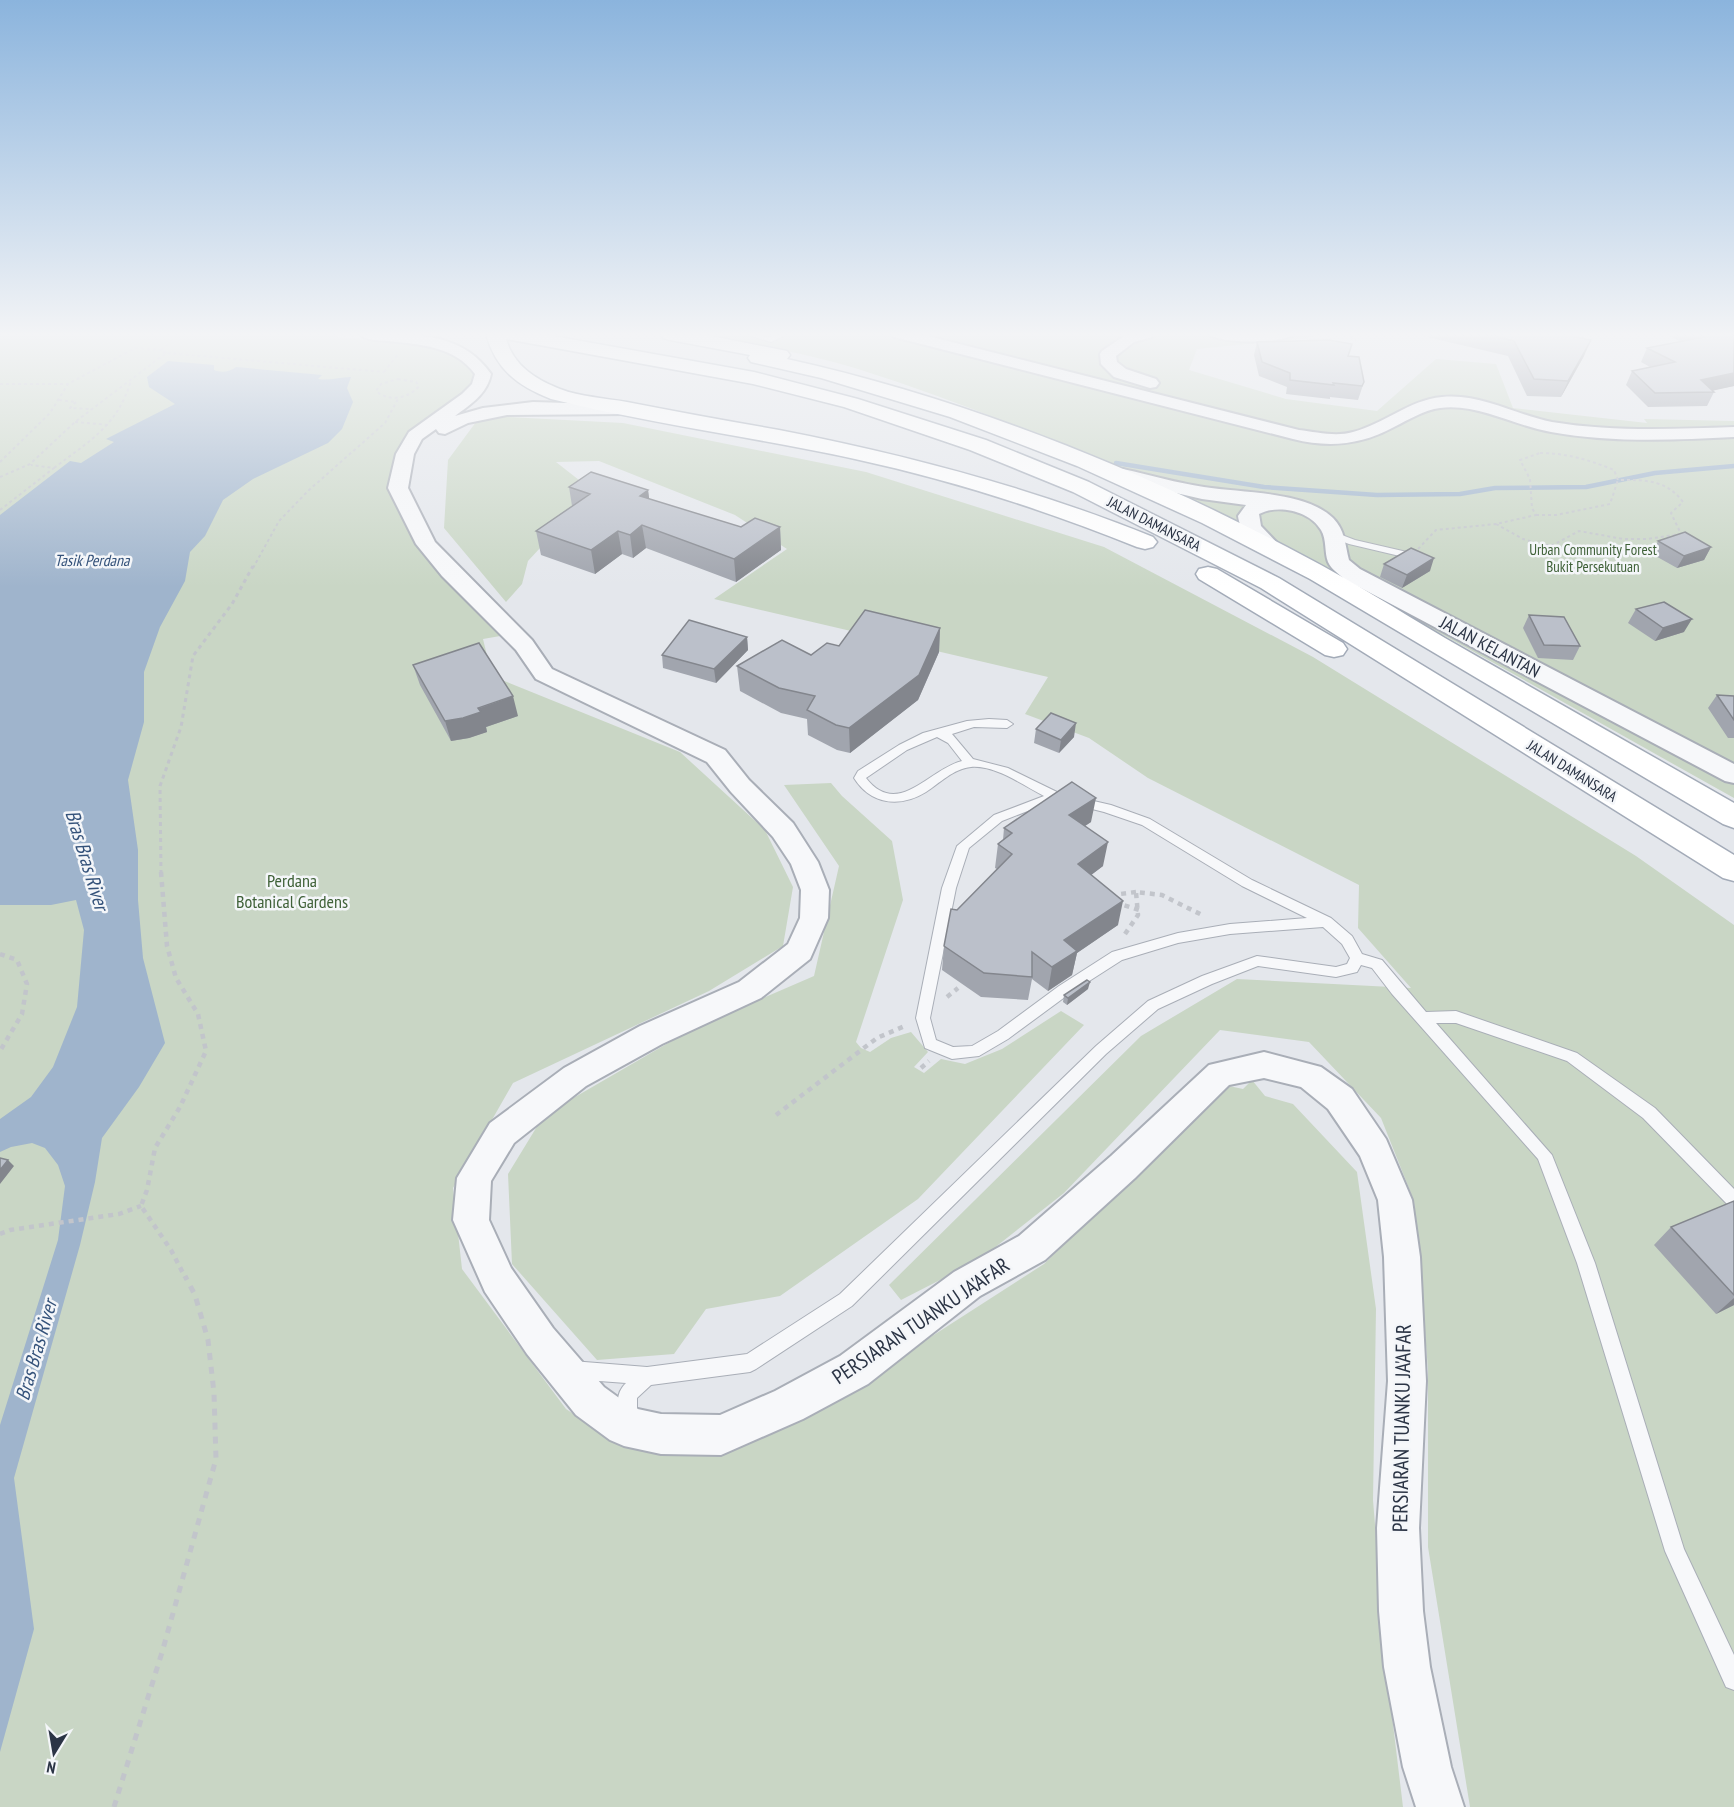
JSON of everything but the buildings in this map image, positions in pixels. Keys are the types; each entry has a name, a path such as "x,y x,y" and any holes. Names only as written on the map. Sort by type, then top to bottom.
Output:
{"main road":[{"path":"679,418 830,446 1006,489 1118,530 1177,555 1254,590 1395,661"},
{"name":"JALAN DAMANSARA","path":"897,418 978,445 1082,487 1270,583 1734,870"},
{"name":"JALAN DAMANSARA","path":"974,418 1035,439 1110,471 1274,550 1734,817"},
{"path":"1177,555 1402,689 1734,895"}],"street":[{"name":"PERSIARAN TUANKU JA'AFAR","path":"440,418 415,436 405,454 398,488 426,544 524,645 544,674 716,756 740,786 783,830 804,862 815,890 814,918 800,951 750,990 651,1035 575,1077 502,1133 474,1178 471,1220 481,1246 498,1280 540,1341 590,1401 624,1426 661,1434 721,1435 789,1405 854,1370 967,1284 1032,1248 1123,1167 1220,1074 1264,1065 1310,1076 1340,1100 1374,1149 1395,1200 1402,1257 1407,1381 1398,1528 1401,1611 1407,1666 1422,1744 1440,1807"},
{"path":"406,504 417,487 418,471 431,443 448,427 469,418"},
{"path":"1233,418 1299,435 1327,438 1357,437 1397,418"},
{"path":"1281,418 1308,424 1381,426"},
{"path":"1518,418 1553,428 1600,432 1734,432"},
{"path":"1110,471 1170,488 1294,505 1311,511 1321,518 1334,535"},
{"path":"1273,503 1256,506 1249,511 1247,516 1253,531 1274,550"},
{"name":"JALAN KELANTAN","path":"1334,535 1339,564 1352,574 1734,775"}],"lane":[{"path":"1334,535 1352,542 1404,554"},
{"path":"1007,723 973,722 943,733 934,733 910,743 862,774 860,778 876,795 903,799 913,796 953,770 970,763 985,764 1055,796 1107,808 1146,822 1246,883 1326,922 1347,940 1357,958 1377,964 1544,1155 1586,1263 1675,1551 1734,1679"},
{"path":"943,733 970,763"},
{"path":"1055,796 998,818 963,846 949,888 923,1018 930,1044 952,1053 974,1052 1003,1035 1064,990 1118,956 1178,938 1230,929 1326,922"},
{"path":"564,1369 646,1376 750,1363 846,1300 1101,1050 1153,1005 1206,980 1257,960 1336,972 1352,968 1357,958"},
{"path":"1422,1018 1455,1017 1572,1057 1649,1113 1734,1200"},
{"path":"646,1376 628,1394 628,1412 647,1431"}],"path":[{"path":"0,462 45,418"},
{"path":"0,477 30,464 80,418"},
{"path":"0,510 116,418"},
{"path":"0,1234 10,1230 119,1214 141,1206 147,1190 155,1148 180,1107 206,1051 198,1014 176,978 167,946 161,878 160,786 181,727 193,656 232,604 279,521 309,490 388,418"},
{"path":"75,422 110,425"},
{"path":"1415,552 1436,530 1496,524 1536,514 1556,515 1610,504 1618,480 1614,470 1594,460 1571,455 1526,456 1520,460 1530,479 1532,508 1536,514"},
{"path":"30,464 54,468"},
{"path":"1496,524 1518,538 1537,546 1553,545 1560,539 1573,536 1579,531 1623,539 1647,539 1681,534 1671,513 1683,502 1679,494 1664,483 1649,479 1618,480"},
{"path":"0,504 6,505"},
{"path":"1139,910 1123,905 1119,899 1120,894 1144,890 1155,892 1230,929"},
{"path":"1118,956 1111,948 1136,924 1139,910 1136,892"},
{"path":"0,954 17,960 27,984 22,1014 0,1051"},
{"path":"776,1115 877,1038 923,1018"},
{"path":"921,1068 930,1060"},
{"path":"114,1807 166,1639 216,1459 212,1371 202,1317 195,1295 171,1250 141,1206"}],"green space":[{"name":"Perdana Botanical Gardens","path":"0,418 439,418 397,455 389,492 420,551 506,635 483,639 492,676 680,752 765,830 793,887 783,946 709,991 513,1083 453,1188 462,1269 566,1409 618,1443 811,1414 1044,1264 1229,1086 1243,1089 1252,1080 1265,1096 1293,1104 1357,1172 1376,1309 1373,1500 1388,1683 1403,1807 0,1807"},
{"path":"485,418 535,418 623,423 866,472 1104,547 1313,657 1636,856 1734,925 1734,1807 1470,1807 1428,1547 1428,1369 1414,1201 1381,1118 1309,1042 1220,1030 1064,1193 979,1260 901,1300 889,1285 1141,1036 1237,979 1411,988 1358,928 1359,885 1148,778 1089,738 1025,714 1048,677 714,599 787,549 735,515 599,461 556,462 593,491 528,561 522,584 506,602 444,528 448,460 476,422"},
{"name":"Urban Community Forest Bukit Persekutuan","path":"995,418 1605,418 1647,423 1644,419 1734,421 1734,798 1306,561 1086,456"},
{"path":"831,783 842,796 892,841 903,900 856,1042 861,1048 870,1052 891,1038 911,1032 928,1052 914,1067 924,1073 941,1059 965,1064 1002,1049 1061,1011 1084,1025 918,1199 780,1296 706,1309 674,1354 597,1360 512,1264 508,1174 544,1115 694,1028 814,976 839,866 784,785"}],"water":[{"name":"Tasik Perdana","path":"147,418 346,418 342,429 328,443 253,479 223,500 205,536 190,552 185,581 160,627 144,672 144,722 128,780 138,850 138,900 143,958 165,1043 139,1087 102,1138 95,1182 80,1245 14,1478 34,1629 0,1752 0,1425 58,1240 65,1186 58,1165 45,1148 32,1143 11,1147 0,1152 0,1119 31,1097 53,1067 77,1007 84,930 76,900 51,905 0,905 0,515 70,461 81,463 114,442 106,439"}],"waterway":[{"path":"1116,463 1264,487 1377,495 1460,494 1495,488 1586,487 1655,473 1734,466"}],"water label":[{"name":"Bras Bras River","path":"87,860"},
{"name":"Bras Bras River","path":"36,1350"}]}
